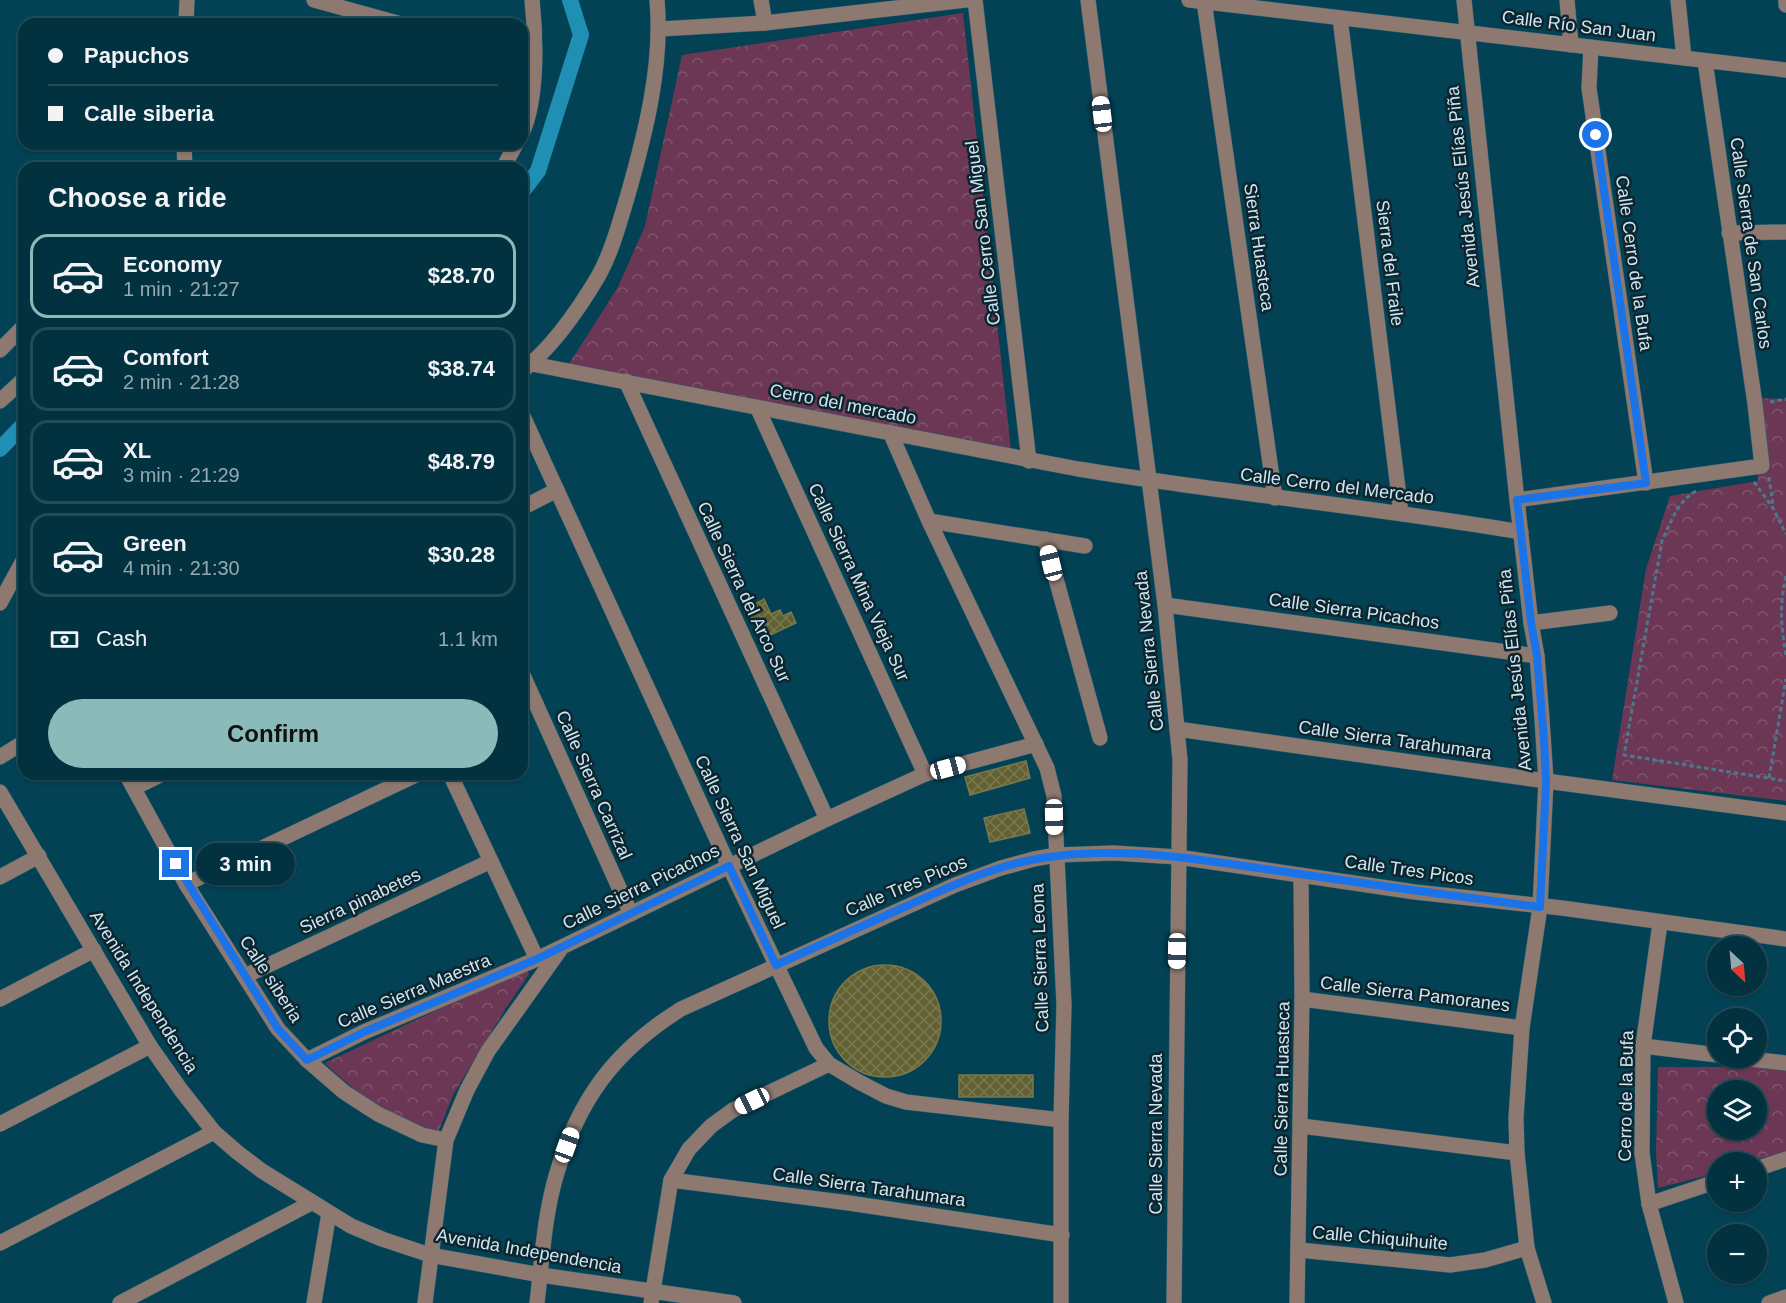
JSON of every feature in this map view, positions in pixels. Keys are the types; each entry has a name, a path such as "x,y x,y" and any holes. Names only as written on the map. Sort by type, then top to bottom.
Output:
{"street":[{"path":"186,18 188,0"},
{"path":"314,0 379,18"},
{"path":"528,112 533,95 528,31 532,0"},
{"path":"528,366 575,311 599,275 613,244 644,140 660,29 657,0"},
{"path":"761,0 765,23"},
{"path":"660,29 765,23 868,6 966,0"},
{"name":"Calle Cerro San Miguel","path":"975,0 1029,461"},
{"name":"Calle Sierra Nevada","path":"1088,0 1165,606 1180,760 1174,1303"},
{"name":"Avenida Jesús Elías Piña","path":"1464,0 1517,500 1537,656 1546,782 1540,907 1522,1028 1516,1118 1517,1152 1527,1248 1544,1303"},
{"path":"1567,0 1571,45"},
{"path":"1678,0 1684,58"},
{"name":"Calle Río San Juan","path":"1196,1 1786,70"},
{"name":"Sierra Huasteca","path":"1196,1 1275,498"},
{"name":"Sierra del Fraile","path":"1340,18 1401,513"},
{"name":"Calle Cerro de la Bufa","path":"1591,47 1589,88 1646,483"},
{"name":"Calle Sierra de San Carlos","path":"1706,61 1762,466"},
{"path":"1729,233 1786,232"},
{"path":"0,350 18,332"},
{"name":"Cerro del mercado","path":"528,367 626,381 1029,461 1148,480"},
{"name":"Calle Sierra del Arco Sur","path":"626,381 827,819"},
{"path":"0,401 18,384"},
{"name":"Calle Sierra Mina Vieja Sur","path":"758,407 925,774"},
{"name":"Calle Sierra San Miguel","path":"528,427 729,866 816,1048 829,1064 886,1096 906,1102 1061,1120"},
{"name":"Calle Sierra Leona","path":"890,432 929,521 1047,768 1054,796 1064,1005 1061,1120 1061,1303"},
{"path":"1517,500 1762,466"},
{"name":"Calle Cerro del Mercado","path":"1148,480 1401,513 1521,532"},
{"path":"528,505 557,490"},
{"path":"929,521 1085,546"},
{"path":"1045,539 1100,738"},
{"path":"0,603 18,570"},
{"name":"Calle Sierra Picachos","path":"1165,606 1537,656"},
{"path":"1531,622 1610,613"},
{"name":"Calle Sierra Carrizal","path":"528,686 631,914"},
{"name":"Calle Sierra Tarahumara","path":"1177,729 1546,782 1786,813"},
{"name":"Calle Sierra Picachos","path":"537,959 925,774 1036,744"},
{"path":"0,757 18,746"},
{"name":"Calle siberia","path":"129,780 186,884 278,1029 307,1060 344,1092 378,1114 422,1135 446,1140"},
{"path":"134,788 150,780"},
{"path":"186,884 405,780"},
{"path":"453,780 537,959"},
{"name":"Avenida Independencia","path":"0,792 150,1046 214,1132 262,1172 328,1213 382,1239 430,1255 652,1297 734,1303"},
{"name":"Calle Tres Picos","path":"537,1303 556,1178 573,1129 590,1097 617,1059 653,1027 681,1009 954,885 1001,868 1056,855 1114,853 1178,857 1415,892 1786,939"},
{"path":"0,877 39,856"},
{"name":"Sierra pinabetes","path":"245,976 491,861"},
{"name":"Calle Sierra Huasteca","path":"1298,1303 1302,999 1301,874"},
{"name":"Cerro de la Bufa","path":"1660,923 1643,1046 1642,1153 1649,1204 1676,1303"},
{"name":"Calle Sierra Picachos","path":"425,1303 446,1140 467,1090 488,1051 562,947"},
{"path":"0,999 94,950"},
{"name":"Calle Sierra Maestra","path":"307,1060 364,1032 537,959"},
{"name":"Calle Sierra Pamoranes","path":"1302,999 1522,1028"},
{"path":"0,1124 150,1046"},
{"path":"1643,1046 1707,1054"},
{"path":"1767,1061 1786,1063"},
{"path":"652,1297 671,1180 689,1149 711,1126 733,1110 829,1064"},
{"path":"1301,1126 1517,1152"},
{"path":"0,1243 214,1132"},
{"path":"1767,1165 1786,1159"},
{"name":"Calle Sierra Tarahumara","path":"671,1180 849,1203 1062,1235"},
{"path":"1649,1204 1707,1185"},
{"path":"120,1303 311,1203"},
{"path":"314,1303 328,1213"},
{"name":"Calle Chiquihuite","path":"1299,1250 1450,1265 1485,1260 1527,1248"},
{"path":"1768,1303 1786,1297"}],"path":[{"path":"1762,466 1768,470 1773,508"},
{"path":"1749,480 1755,484 1773,508 1786,534"},
{"path":"1702,487 1688,495 1676,509 1662,541 1624,755 1786,781"},
{"path":"1786,576 1780,601 1781,630 1786,655"},
{"path":"1769,778 1786,679"}],"green space":[{"path":"963,13 1011,450 569,364 618,287 645,226 682,55"},
{"path":"1758,398 1786,399 1786,801 1612,780 1646,569 1670,496 1758,481"},
{"path":"526,968 529,974 453,1095 438,1133 378,1104 337,1075 325,1063"},
{"path":"1658,1067 1786,1067 1786,1151 1767,1157 1767,1152 1707,1152 1707,1176 1658,1188 1656,1152"}],"building":[{"path":"764,599 771,614 780,610 783,616 791,612 796,623 762,639 747,608"},
{"path":"1026,761 1030,778 970,795 965,777"},
{"path":"1024,809 1030,833 990,842 984,818"},
{"path":"885,965 906,969 924,982 937,1000 941,1021 937,1042 924,1060 906,1073 885,1077 864,1073 846,1060 833,1042 829,1021 833,1000 846,982 864,969"},
{"path":"959,1075 1033,1075 1033,1097 959,1097"}],"waterway":[{"path":"528,184 538,171 581,35 570,0"},
{"path":"0,449 18,430"}],"route":[{"path":"176,864 186,884 278,1029 307,1060 364,1032 537,959 729,866 776,965 954,885 1001,868 1056,855 1114,853 1178,857 1415,892 1540,907 1546,782 1544,740 1537,656 1517,500 1646,483 1596,135"}]}
